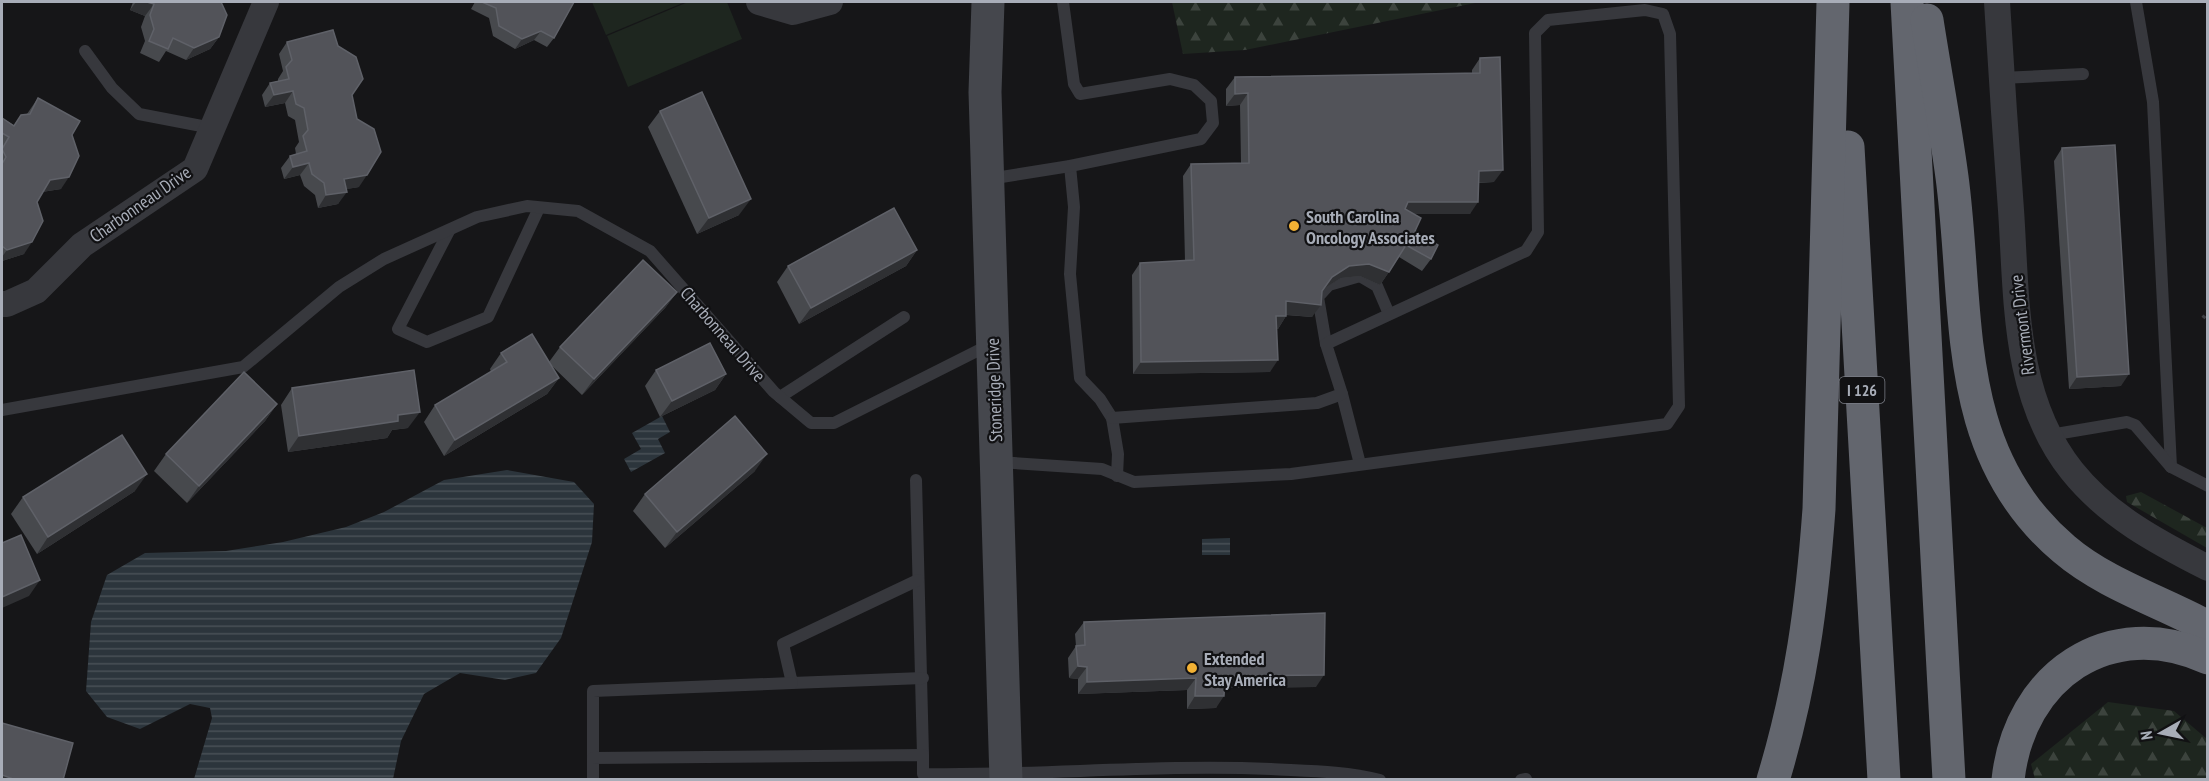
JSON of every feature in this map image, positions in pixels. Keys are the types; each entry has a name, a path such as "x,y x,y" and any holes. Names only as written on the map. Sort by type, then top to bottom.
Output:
{"highway":[{"path":"1773,780 1803,662 1813,591 1819,509 1833,2"},
{"name":"I 126","path":"1839,2 1884,780"},
{"path":"1907,2 1942,610 1949,780"},
{"path":"1924,2 1952,178 1970,374 1977,407 1996,466 2032,518 2064,549 2101,574 2208,627"},
{"path":"2008,780 2010,759 2019,730 2034,702 2053,680 2097,650 2124,643 2156,643 2190,650 2208,658"}],"street":[{"name":"Charbonneau Drive","path":"2,304 36,291 82,245 195,169 266,2"},
{"path":"759,2 793,12 830,2"},
{"name":"Stoneridge Drive","path":"988,2 986,92 1005,778"},
{"name":"Rivermont Drive","path":"1997,2 2021,346 2036,406 2071,470 2097,499 2149,537 2208,568"}],"lane":[{"path":"988,179 1070,166 1201,139 1213,123 1211,101 1194,85 1170,79 1080,94 1074,84 1063,2"},
{"path":"2136,2 2153,102 2171,467"},
{"path":"996,462 1102,469 1134,482 1291,474 1667,424 1678,406 1670,34 1663,14 1645,10 1548,20 1535,33 1538,232 1526,251 1326,344"},
{"path":"85,51 112,88 139,114 212,128"},
{"path":"2001,78 2083,74"},
{"path":"1070,166 1074,207 1070,274 1080,378 1100,399 1112,418 1118,454 1117,476"},
{"name":"Charbonneau Drive","path":"2,410 243,367 339,287 384,260 477,217 527,206 578,212 650,251 780,397 811,423 834,423 993,343"},
{"path":"449,231 398,329 427,342 488,317 539,208"},
{"path":"1360,464 1326,344 1318,297 1329,285 1360,276 1377,286 1389,314"},
{"path":"780,397 904,317"},
{"path":"1112,418 1317,403 1342,394"},
{"path":"2050,435 2127,422 2135,425 2171,467 2208,486"},
{"path":"916,480 923,678 923,777 1005,778 1197,766 1302,775 1352,773 1380,780"},
{"path":"792,682 783,644 918,580"},
{"path":"593,780 592,691 923,678"},
{"path":"593,758 923,755"},
{"path":"1521,780 1526,779"}],"path":[{"path":"2204,318 2208,312"}],"green space":[{"path":"592,2 685,2 606,35"},
{"path":"688,2 727,2 742,39 628,87 607,36"},
{"path":"1172,2 1480,2 1245,50 1183,54"},
{"path":"2141,492 2207,528 2207,548 2127,502 2126,496"},
{"path":"2108,702 2174,711 2207,739 2207,779 2035,779 2031,764"}],"shaded area":[{"path":"662,416 670,432 658,439 665,453 631,472 624,459 641,449 632,433"},
{"path":"507,470 574,482 594,504 592,542 561,638 536,673 505,680 460,673 424,694 401,741 393,779 194,779 212,718 210,708 190,704 140,729 107,717 86,691 91,622 107,575 145,553 226,551 283,542 346,527 384,512 444,480"},
{"path":"1230,538 1230,555 1202,555 1202,539"}],"building":[{"path":"147,2 221,2 227,15 219,37 194,48 173,38 168,49 149,41 154,29 150,15 154,4"},
{"path":"482,2 574,2 554,38 541,31 522,39 499,26 496,8"},
{"path":"333,30 338,46 356,57 363,79 352,95 357,119 374,129 381,152 367,175 344,179 347,192 326,195 324,183 312,174 309,163 293,167 290,156 307,151 303,136 308,130 304,108 296,104 293,91 274,95 270,83 289,79 286,67 292,60 287,42"},
{"name":"South Carolina Oncology Associates","path":"1500,57 1503,170 1479,171 1478,202 1408,202 1405,209 1421,218 1415,231 1438,245 1431,259 1406,245 1389,272 1369,264 1349,266 1332,277 1322,291 1321,305 1286,301 1286,316 1276,316 1278,360 1141,362 1140,263 1194,260 1191,164 1249,163 1248,93 1235,94 1235,77 1480,73 1480,58"},
{"path":"702,92 751,199 709,218 660,111"},
{"path":"38,98 80,121 72,135 79,156 69,177 50,180 37,202 43,221 32,242 7,250 2,246 2,164 6,157 2,149 9,137 2,133 2,118 14,126 21,115 30,114"},
{"path":"2115,145 2129,374 2077,377 2062,148"},
{"path":"894,208 917,250 811,308 788,266"},
{"path":"643,260 677,292 594,379 560,347"},
{"path":"532,334 559,378 455,440 435,405 507,362 501,353"},
{"path":"710,343 726,374 672,401 656,370"},
{"path":"414,370 420,412 398,415 398,421 299,436 292,388"},
{"path":"244,372 277,404 199,486 166,454"},
{"path":"735,416 767,454 677,532 645,494"},
{"path":"122,435 147,474 48,537 23,497"},
{"path":"21,535 40,580 2,597 2,543"},
{"name":"Extended Stay America","path":"1325,613 1324,675 1225,676 1224,696 1195,696 1196,678 1087,682 1087,667 1078,666 1076,646 1085,645 1084,622"},
{"path":"2,723 73,743 63,780 16,780 2,775"}],"place":[{"name":"South Carolina Oncology Associates","path":"1294,226"},
{"name":"Extended Stay America","path":"1192,668"}]}
